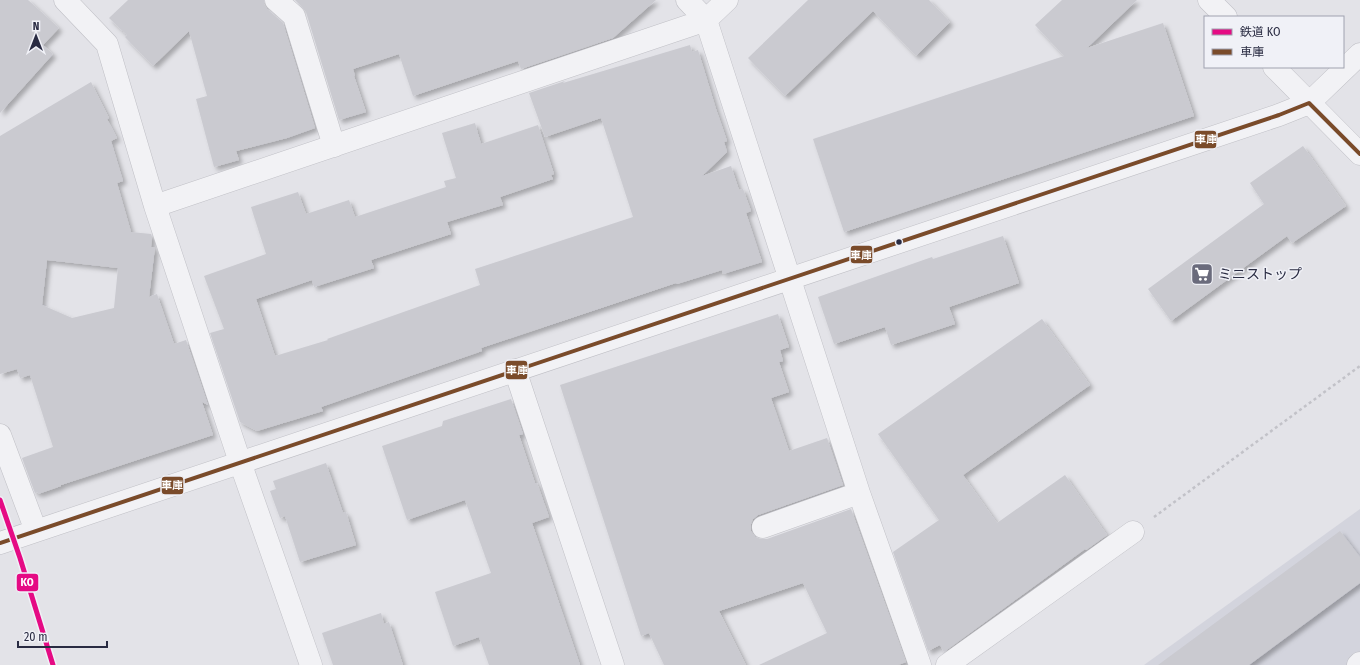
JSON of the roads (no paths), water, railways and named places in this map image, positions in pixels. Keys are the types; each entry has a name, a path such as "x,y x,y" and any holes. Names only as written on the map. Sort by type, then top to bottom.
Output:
{"street":[{"path":"64,0 107,44 155,206 240,462 311,665"},
{"path":"276,0 294,16 334,146"},
{"path":"687,0 706,20 859,493 920,665"},
{"path":"155,206 706,20 726,0"},
{"path":"1209,0 1225,16"},
{"path":"0,543 1271,117 1309,103 1360,54"},
{"path":"1275,68 1360,154"},
{"path":"515,370 613,665"},
{"path":"0,435 36,530"},
{"path":"763,527 859,493"},
{"path":"948,665 1132,532"}],"rail line":[{"name":"KO","path":"0,500 20,558 53,665"}],"place":[{"name":"ミニストップ","path":"1202,274"}]}
